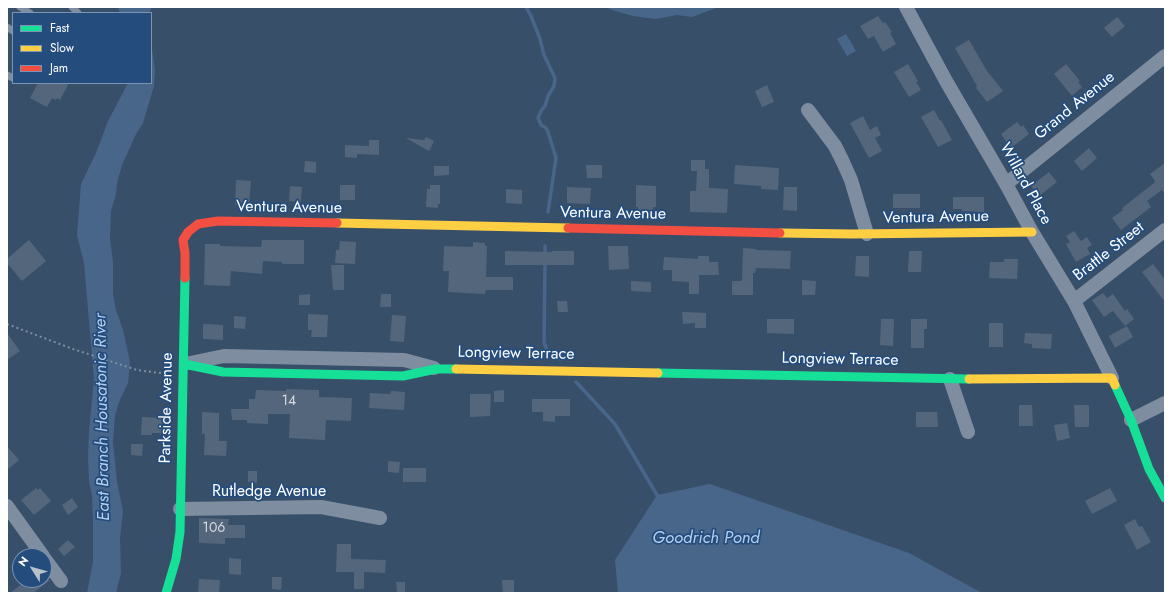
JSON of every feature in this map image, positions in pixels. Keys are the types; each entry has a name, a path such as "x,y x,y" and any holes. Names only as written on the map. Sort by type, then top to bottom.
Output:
{"street":[{"name":"Willard Place","path":"906,7 946,81 1032,232 1074,301 1112,378"},
{"name":"Grand Avenue","path":"1006,184 1165,56"},
{"path":"808,110 835,146 843,162 851,180 867,234"},
{"name":"Ventura Avenue","path":"194,227 202,223 218,221 867,234 1032,232"},
{"name":"Parkside Avenue","path":"166,593 177,553 180,509 183,370 183,240 194,227"},
{"name":"Brattle Street","path":"1074,301 1165,230"},
{"name":"Longview Terrace","path":"183,370 224,356 404,360 436,369 950,379 1112,378"},
{"path":"1112,378 1131,420 1149,469 1165,498"},
{"path":"950,379 968,432"},
{"path":"1131,420 1165,403"},
{"path":"7,506 37,548"},
{"name":"Rutledge Avenue","path":"180,509 321,507 380,518"},
{"path":"52,569 61,581"}],"path":[{"path":"7,324 73,349 137,370 183,370"}],"water":[{"path":"118,7 152,7 150,12 120,12"},
{"path":"605,7 719,7 692,17 677,15 656,19 633,16"},
{"path":"846,34 856,51 847,56 837,39"},
{"name":"East Branch Housatonic River","path":"152,49 155,70 154,86 143,123 136,134 122,165 111,211 110,238 113,263 113,294 130,362 128,383 119,402 115,416 113,442 117,482 123,511 120,538 121,573 116,593 87,593 93,561 92,496 89,481 88,457 94,379 84,263 77,235 81,184 96,153 108,121 127,84 152,84"},
{"name":"Goodrich Pond","path":"710,484 909,553 982,593 618,593 615,560 657,495"}],"building":[{"path":"878,16 883,23 885,22 892,32 890,33 896,44 883,52 874,36 868,39 860,26"},
{"path":"1117,17 1125,26 1112,37 1104,28"},
{"path":"969,40 987,71 1003,91 987,102 976,88 977,86 955,48"},
{"path":"908,64 918,81 916,82 921,90 909,97 894,72"},
{"path":"1066,64 1080,81 1078,82 1082,87 1072,96 1054,74"},
{"path":"37,84 68,84 60,100 57,98 56,100 52,98 47,107 30,98"},
{"path":"767,85 774,102 762,107 755,91"},
{"path":"934,110 952,140 938,147 921,117"},
{"path":"863,116 870,130 877,126 881,135 875,138 882,151 869,158 850,123"},
{"path":"1017,122 1021,127 1023,125 1029,134 1011,148 1001,134"},
{"path":"426,137 434,141 429,151 406,138 424,140"},
{"path":"369,140 379,140 379,155 357,154 357,158 345,157 345,145 369,146"},
{"path":"1089,148 1097,158 1082,171 1074,161"},
{"path":"691,160 705,160 705,169 709,169 709,188 728,189 727,213 690,212 690,191 696,191 697,171 691,171"},
{"path":"305,161 316,162 316,173 304,172"},
{"path":"1165,163 1165,194 1162,190 1147,201 1151,207 1121,230 1112,218 1123,210 1122,208 1154,183 1155,181 1150,174"},
{"path":"586,165 602,165 602,178 587,178"},
{"path":"735,165 779,168 778,190 761,189 761,186 734,184"},
{"path":"434,166 449,166 449,175 434,176"},
{"path":"1049,172 1057,182 1039,196 1031,186"},
{"path":"236,180 251,181 249,205 235,205"},
{"path":"340,185 355,185 355,200 340,200"},
{"path":"430,185 440,185 440,204 438,204 438,208 426,207 427,189 430,189"},
{"path":"636,185 656,186 656,207 653,207 653,211 638,211 638,207 636,207"},
{"path":"290,186 302,187 301,202 289,201"},
{"path":"567,187 591,188 590,204 567,203"},
{"path":"784,187 797,187 797,211 783,210"},
{"path":"506,189 522,190 522,204 506,203"},
{"path":"893,194 920,194 920,208 893,208"},
{"path":"953,197 984,197 984,212 953,209"},
{"path":"1074,231 1081,241 1087,237 1092,245 1087,248 1090,254 1076,262 1066,244 1070,242 1066,236"},
{"path":"29,240 46,261 22,281 7,263 7,259"},
{"path":"262,240 304,240 304,264 282,264 282,262 263,261 262,274 231,271 230,286 204,285 205,244 261,247"},
{"path":"340,241 356,242 355,264 335,263 336,250 339,250"},
{"path":"473,242 485,243 485,246 487,246 486,277 513,277 513,290 486,290 485,294 448,292 449,271 443,271 444,246 473,247"},
{"path":"608,246 628,246 629,269 609,270"},
{"path":"743,248 791,251 790,269 756,268 755,273 753,273 753,295 732,295 732,281 742,281"},
{"path":"505,251 574,251 574,265 505,265"},
{"path":"909,251 922,251 921,272 908,272"},
{"path":"698,256 709,256 709,262 718,262 719,275 699,275 699,294 689,294 689,282 672,281 672,270 663,270 664,257 698,259"},
{"path":"856,256 869,256 869,277 855,276"},
{"path":"1004,259 1018,259 1017,279 989,278 990,262 1004,262"},
{"path":"1153,264 1165,280 1165,302 1142,272"},
{"path":"331,265 344,265 344,290 333,290"},
{"path":"802,280 816,281 815,295 802,295"},
{"path":"631,281 651,282 651,292 631,291"},
{"path":"1103,293 1107,298 1113,294 1125,311 1127,309 1134,319 1125,326 1113,311 1104,317 1092,300"},
{"path":"310,294 310,305 299,305 299,295"},
{"path":"381,294 391,294 391,307 380,307"},
{"path":"557,301 567,301 568,312 558,312"},
{"path":"682,312 706,313 706,328 695,328 695,323 683,324"},
{"path":"308,314 328,315 327,337 311,337 312,330 308,330"},
{"path":"392,315 406,316 404,342 390,341"},
{"path":"234,316 246,317 245,329 234,328"},
{"path":"767,319 794,319 794,334 767,333"},
{"path":"881,319 894,319 893,346 880,345"},
{"path":"911,319 927,319 927,329 924,329 924,348 911,348"},
{"path":"989,323 1003,323 1003,347 989,347"},
{"path":"203,324 223,325 223,340 203,339"},
{"path":"1127,326 1133,337 1115,348 1109,336"},
{"path":"7,333 20,351 7,360"},
{"path":"1025,333 1052,334 1051,349 1032,348 1032,344 1024,343"},
{"path":"286,389 319,390 319,397 352,398 351,421 326,420 325,440 289,438 290,414 268,414 268,424 247,423 247,420 232,420 231,409 249,409 249,399 255,399 256,390 286,391"},
{"path":"504,390 504,402 494,402 494,391"},
{"path":"391,391 405,392 404,410 369,408 370,393 390,394"},
{"path":"470,394 491,394 490,416 470,417"},
{"path":"532,399 570,399 570,416 555,416 555,422 543,421 543,412 532,412"},
{"path":"1019,405 1032,405 1033,426 1019,426"},
{"path":"1074,405 1089,405 1089,427 1075,427"},
{"path":"202,412 219,413 219,441 227,441 226,456 204,455 205,434 202,434"},
{"path":"916,412 937,412 938,427 916,427"},
{"path":"142,417 163,418 163,433 141,435"},
{"path":"1067,423 1070,438 1057,441 1054,425"},
{"path":"131,444 143,444 142,456 131,455"},
{"path":"7,446 19,460 7,470"},
{"path":"388,461 400,462 399,473 388,472"},
{"path":"403,468 426,468 426,482 403,482"},
{"path":"248,471 257,471 257,483 248,482"},
{"path":"36,488 38,490 40,488 51,501 34,515 21,500"},
{"path":"1110,488 1117,501 1092,514 1085,501"},
{"path":"72,498 78,507 68,515 62,505"},
{"path":"199,518 229,519 228,525 245,525 245,538 225,538 225,544 199,543"},
{"path":"1135,519 1139,527 1142,526 1151,542 1137,550 1124,525"},
{"path":"68,540 75,547 64,556 58,549"},
{"path":"337,544 351,544 351,559 386,560 385,573 364,572 364,589 354,589 354,572 336,572"},
{"path":"229,558 241,559 241,575 229,574"},
{"path":"272,577 282,577 281,590 272,589"},
{"path":"199,579 220,580 219,593 198,592"},
{"path":"502,580 514,580 514,593 503,593"},
{"path":"396,582 405,582 405,593 397,593"},
{"path":"17,588 40,588 33,593 10,593"}],"waterway":[{"path":"526,7 540,39 544,55 555,78 554,86 538,118 541,125 546,128 548,132 556,158 548,212"},
{"path":"545,246 545,256"},
{"path":"545,262 544,342 547,350 552,355 560,359"},
{"path":"576,382 615,424 657,495"}],"traffic: fast":[{"path":"166,593 176,559 180,532 185,278"},
{"path":"184,364 223,372 403,376 436,369 456,369"},
{"path":"658,373 969,379"},
{"path":"1115,385 1131,420 1149,469 1165,498"}],"traffic: slow":[{"path":"337,223 568,228"},
{"path":"780,233 853,234 1032,232"},
{"path":"456,369 658,373"},
{"path":"969,379 1112,378 1115,385"}],"traffic: jam":[{"path":"185,278 185,253 183,240 188,232 198,224 218,221 337,223"},
{"path":"568,228 780,233"}]}
